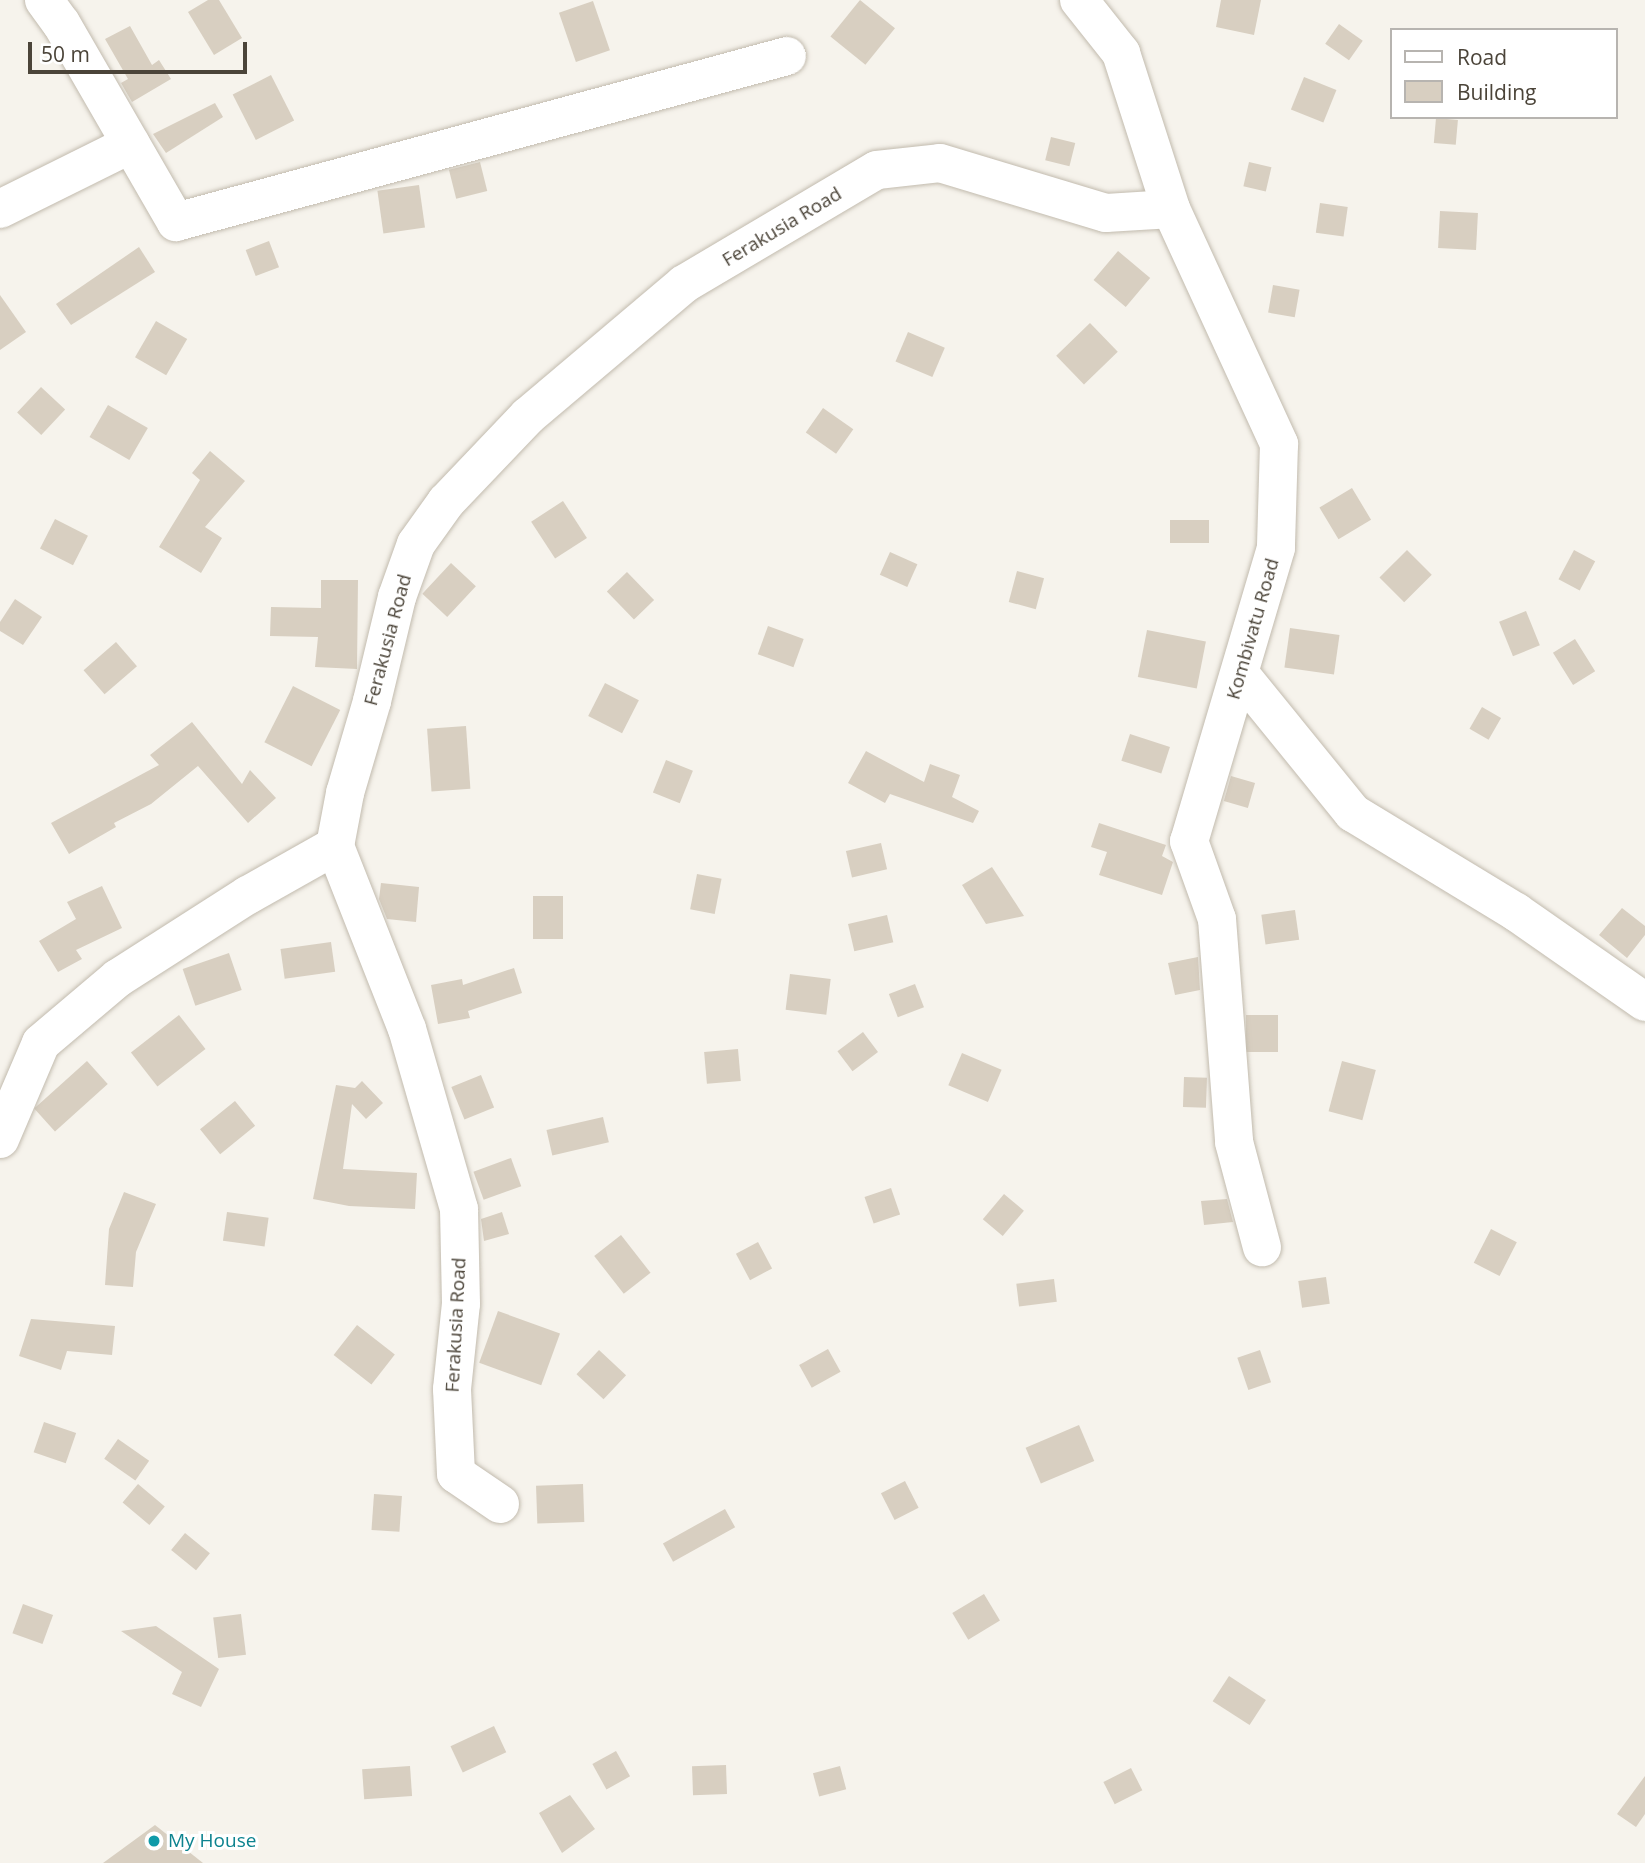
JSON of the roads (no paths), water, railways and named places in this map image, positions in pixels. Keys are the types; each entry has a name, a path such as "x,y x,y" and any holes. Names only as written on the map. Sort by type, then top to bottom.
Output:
{"street":[{"path":"44,0 61,23 176,222 787,56"},
{"name":"Kombivatu Road","path":"1079,0 1121,54 1171,209 1279,444 1276,548 1189,841 1217,919 1234,1142 1262,1247"},
{"path":"0,209 131,144"},
{"name":"Ferakusia Road","path":"500,1504 456,1474 452,1389 461,1304 459,1209 407,1029 335,846 345,793 372,701 397,597 416,544 446,502 528,416 684,284 877,170 940,163 1106,213 1171,209"},
{"path":"1240,674 1353,813 1516,912 1645,1002"},
{"path":"0,1139 41,1043 118,978 248,895 335,846"}],"place":[{"name":"My House","path":"154,1841"}]}
